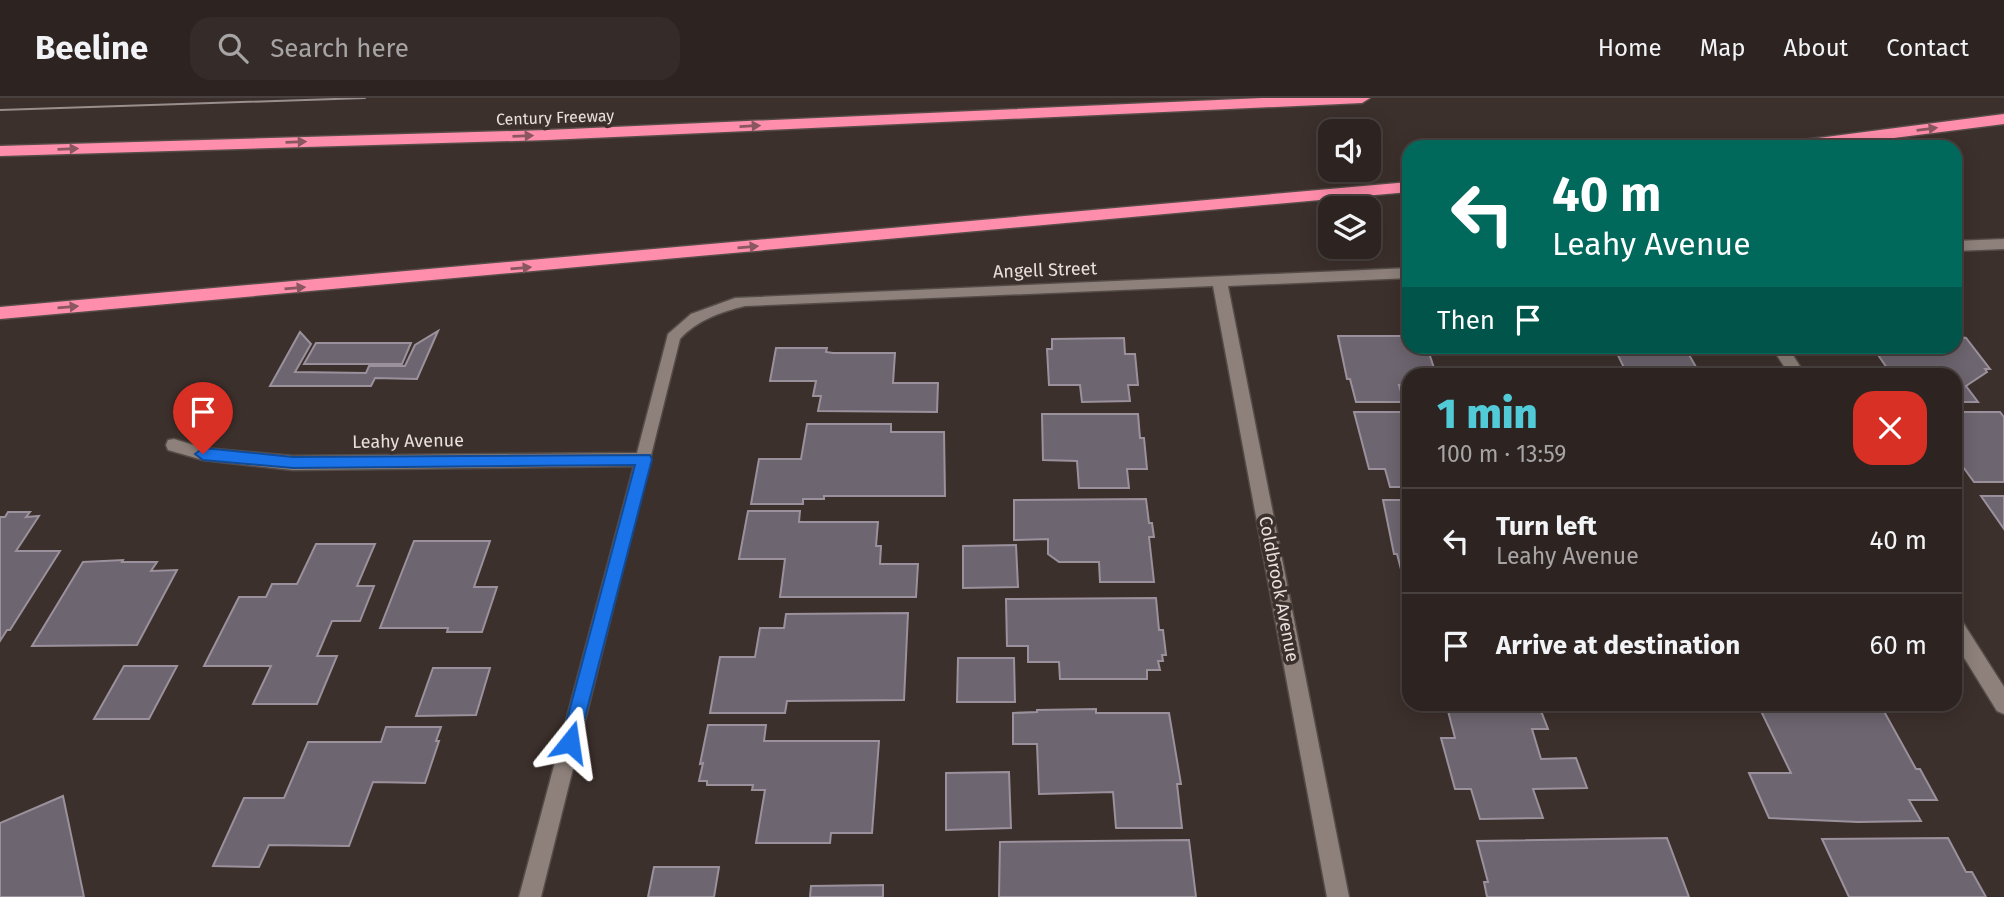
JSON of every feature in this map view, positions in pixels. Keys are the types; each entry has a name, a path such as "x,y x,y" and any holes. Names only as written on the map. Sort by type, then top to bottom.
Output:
{"highway":[{"name":"Century Freeway","path":"0,151 547,135 1362,98"},
{"path":"1841,140 2004,119"},
{"path":"0,313 1402,188"}],"street":[{"path":"1962,246 2004,244"},
{"name":"Angell Street","path":"644,459 673,338 687,323 714,310 745,301 1402,272"},
{"name":"Coldbrook Avenue","path":"1220,282 1338,897"},
{"name":"Leahy Avenue","path":"174,445 203,454 293,463 644,459"},
{"path":"530,897 644,459"},
{"path":"1962,638 2004,705"}],"building":[{"path":"438,331 417,379 375,378 371,386 270,386 300,332 311,344 295,372 366,373 369,366 405,366 415,345"},
{"path":"1338,336 1402,336 1402,354 1429,354 1434,368 1402,368 1402,385 1399,385 1402,402 1356,402 1350,379 1347,379"},
{"path":"1962,337 1966,338 1990,369 1985,369 1987,372 1966,386 1978,402 1962,402 1962,368 1887,368 1877,354 1962,354"},
{"path":"1124,338 1125,354 1135,354 1138,385 1128,385 1130,401 1082,402 1080,385 1049,385 1047,349 1052,349 1052,339"},
{"path":"316,343 411,343 402,364 304,364"},
{"path":"776,348 827,348 826,352 833,353 895,353 893,383 938,383 937,412 818,411 821,396 813,396 816,381 770,381"},
{"path":"1617,354 1689,354 1697,368 1624,368"},
{"path":"1354,412 1402,412 1402,487 1390,487 1385,469 1369,469"},
{"path":"1962,412 2000,412 2004,417 2004,482 1974,482 1962,466"},
{"path":"1042,414 1138,414 1147,469 1127,469 1129,488 1079,488 1077,461 1043,460"},
{"path":"807,424 891,424 891,432 944,432 945,496 824,496 824,499 803,499 803,504 751,504 759,459 801,459"},
{"path":"1981,496 2004,496 2004,529"},
{"path":"1146,499 1154,537 1149,537 1154,582 1100,582 1099,562 1059,562 1048,554 1048,539 1014,540 1014,500"},
{"path":"1383,500 1402,500 1402,573 1397,554 1394,554"},
{"path":"748,511 800,511 799,522 878,522 876,546 881,546 880,564 918,564 916,597 780,597 785,559 739,559"},
{"path":"8,512 30,512 26,517 39,516 16,551 60,551 10,630 7,630 0,641 0,517 5,517"},
{"path":"414,541 490,541 474,587 497,587 482,632 447,632 448,628 380,628"},
{"path":"316,544 375,544 357,586 374,586 360,621 332,621 317,656 337,656 317,704 253,704 271,666 204,666 239,597 266,597 272,584 297,584"},
{"path":"1016,545 1018,587 963,588 963,546"},
{"path":"123,560 122,562 157,562 151,571 177,570 137,645 32,646 83,562"},
{"path":"1156,598 1159,630 1163,630 1166,655 1162,655 1163,661 1158,661 1160,670 1147,670 1147,679 1060,679 1059,662 1028,662 1028,646 1007,646 1006,599"},
{"path":"908,613 904,700 787,701 785,713 710,713 720,657 755,657 760,628 784,628 786,614"},
{"path":"958,658 1014,658 1015,702 957,702"},
{"path":"124,666 177,666 149,719 94,719"},
{"path":"433,668 490,668 476,715 416,716"},
{"path":"1096,709 1096,713 1169,713 1181,784 1177,784 1182,828 1116,828 1113,792 1039,794 1037,744 1013,744 1013,713"},
{"path":"1448,711 1541,711 1548,729 1532,729 1541,759 1576,758 1587,788 1533,789 1543,818 1480,819 1471,789 1455,789 1441,738 1455,738"},
{"path":"1761,711 1884,711 1916,769 1920,769 1937,800 1909,800 1921,821 1858,822 1769,818 1749,773 1791,773"},
{"path":"708,725 766,725 764,741 879,741 872,833 831,833 830,843 756,843 765,790 752,790 753,785 707,785 707,781 699,781"},
{"path":"386,727 441,727 425,783 373,782 349,846 269,845 259,867 213,866 244,798 284,798 308,742 381,742"},
{"path":"1009,772 1011,828 946,830 946,773"},
{"path":"63,796 84,897 0,897 0,823"},
{"path":"1667,838 1689,897 1487,897 1484,882 1488,882 1477,841"},
{"path":"1948,838 1966,872 1972,872 1986,897 1849,897 1822,839"},
{"path":"1189,840 1196,897 999,897 1000,842"},
{"path":"654,867 719,867 714,897 648,897"},
{"path":"883,885 883,897 810,897 811,886"}],"tram line":[{"path":"0,110 365,98"}],"route":[{"path":"203,454 293,463 644,459 570,742"}]}
